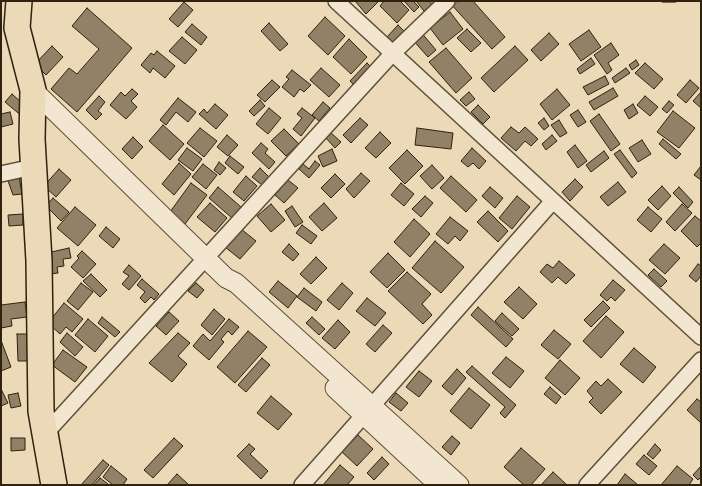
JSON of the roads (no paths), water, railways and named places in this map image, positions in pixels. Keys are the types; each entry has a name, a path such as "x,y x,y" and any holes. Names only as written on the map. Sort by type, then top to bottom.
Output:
{"main road":[{"path":"19,1 17,28 32,102 33,167 39,261 41,411 54,485"}],"street":[{"path":"336,1 552,202 701,337"},
{"path":"45,434 206,260 392,54 447,1"},
{"path":"32,102 226,278 236,282 369,411 439,485"},
{"path":"1,174 33,167"},
{"path":"302,485 552,202"},
{"path":"586,485 701,360"},
{"path":"369,411 459,485"}],"waterway":[{"path":"663,1 675,1"}]}
